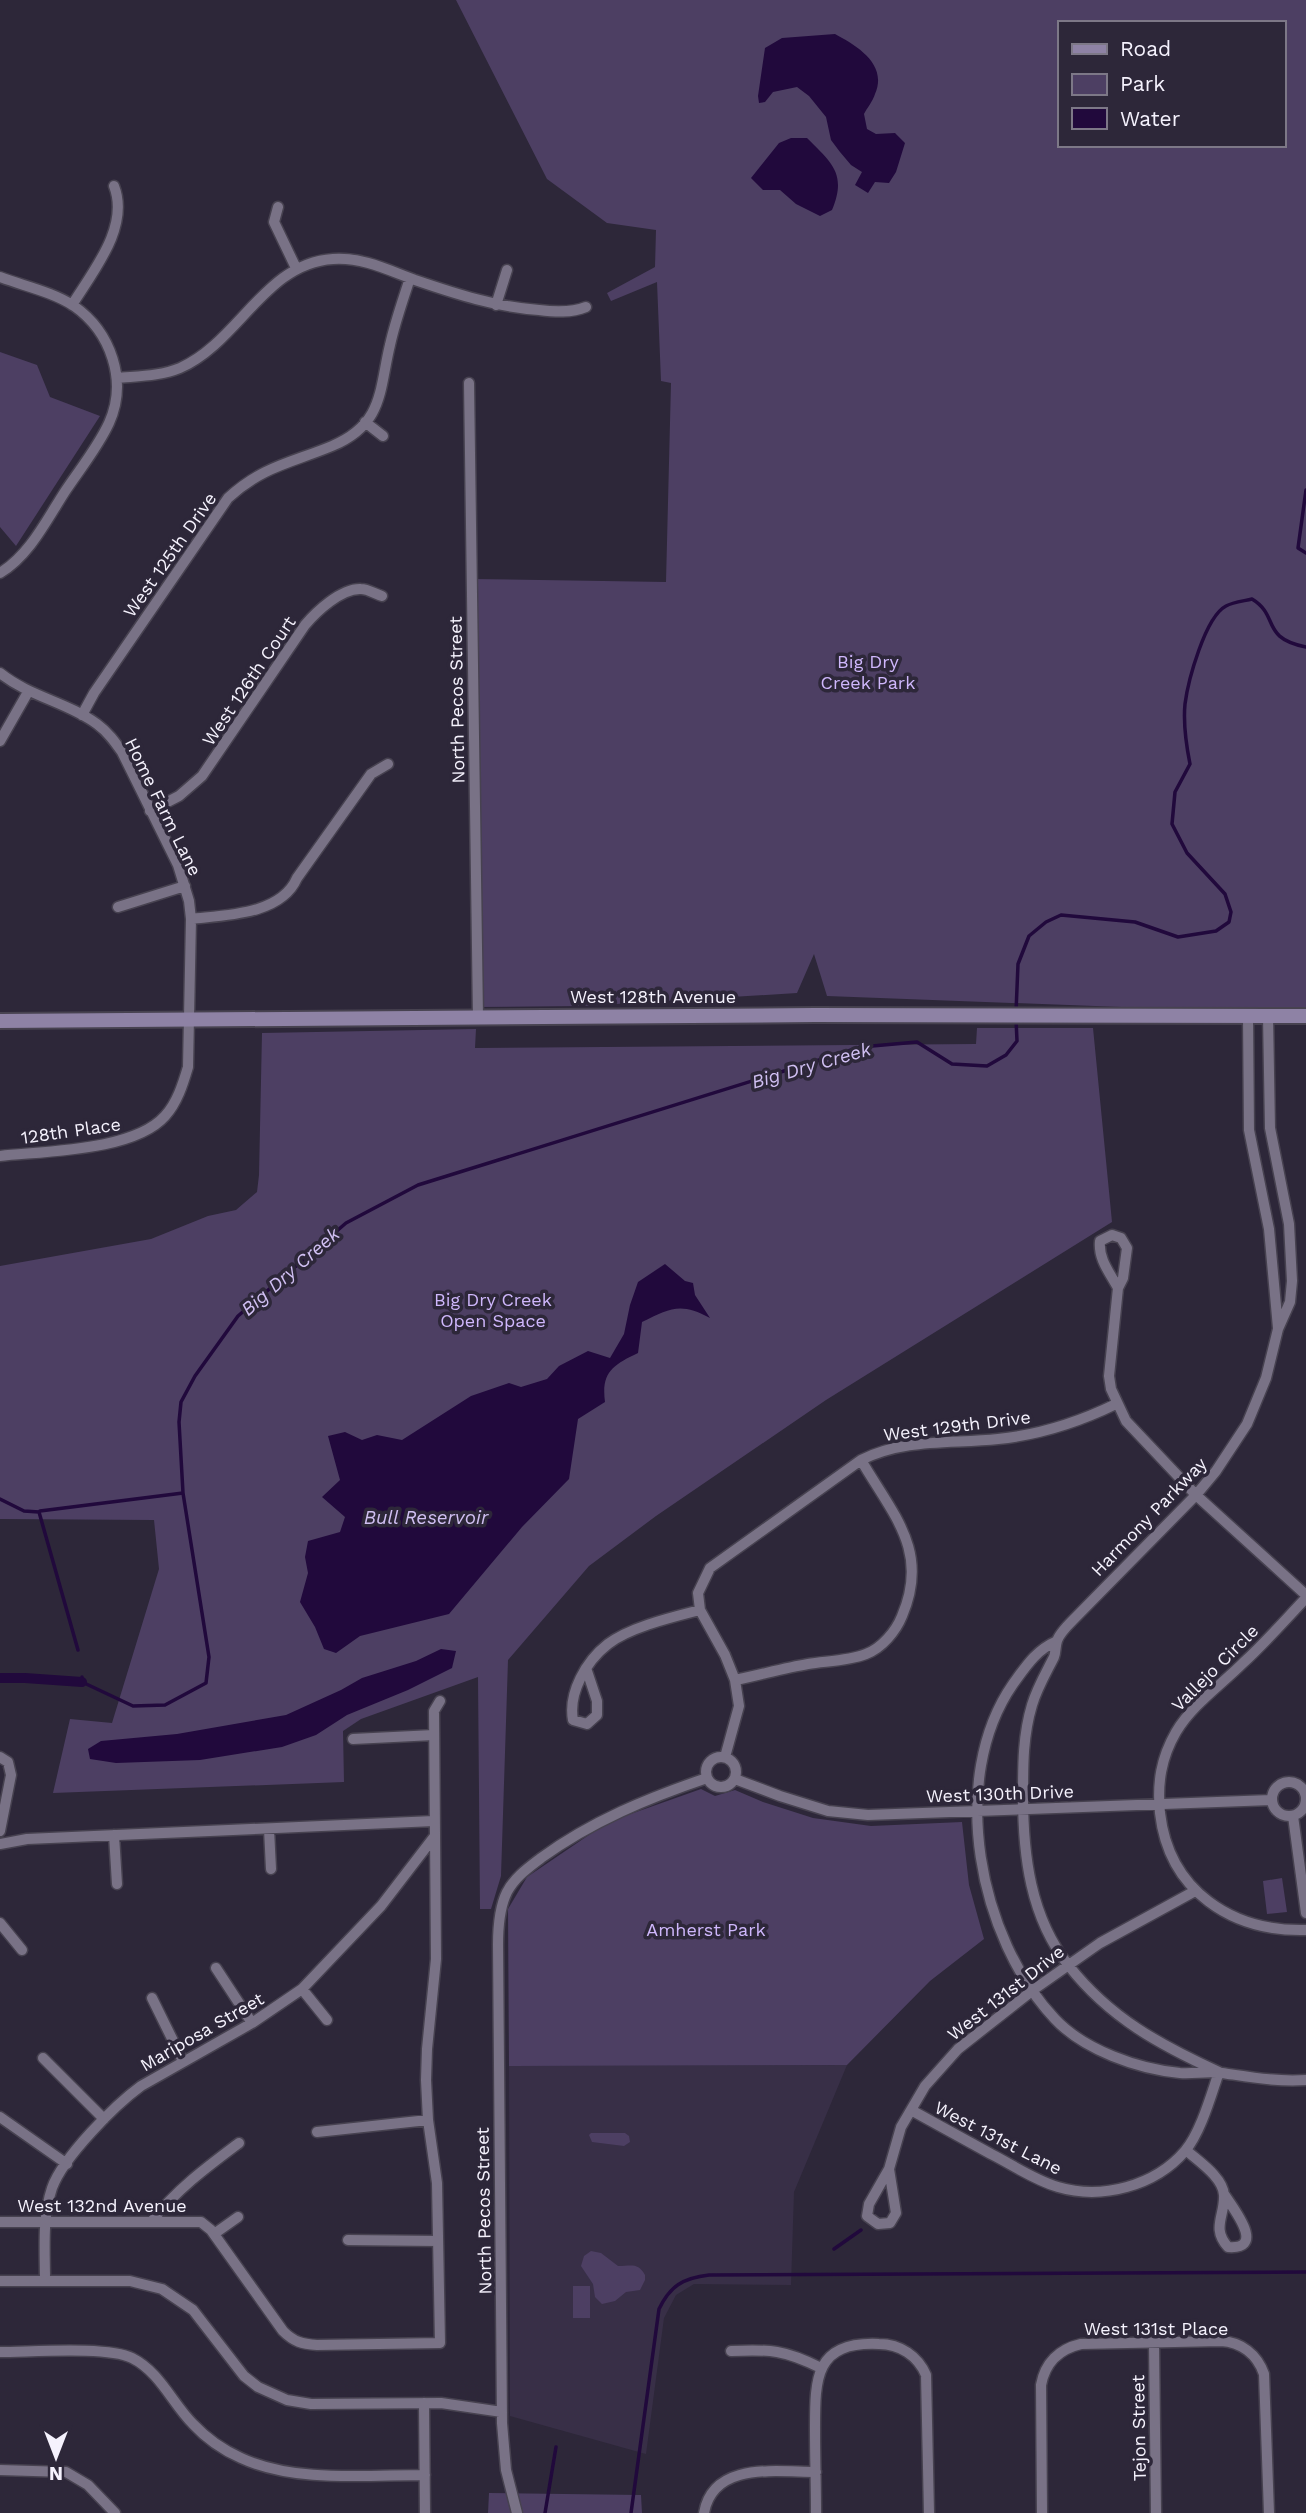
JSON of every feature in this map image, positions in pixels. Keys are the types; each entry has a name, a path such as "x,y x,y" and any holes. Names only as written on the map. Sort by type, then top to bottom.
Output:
{"main road":[{"name":"West 128th Avenue","path":"0,1021 1306,1016"}],"street":[{"path":"72,305 99,260 115,225 119,206 114,186"},
{"path":"278,207 274,222 296,268"},
{"path":"117,378 159,374 190,363 211,348 281,278 296,268 323,260 344,259 375,264 496,305 558,312 577,311 586,307"},
{"path":"496,305 507,270"},
{"path":"0,277 72,305 89,318 104,337 113,358 117,378 114,409 100,439 24,552 0,573"},
{"name":"West 125th Drive","path":"82,715 140,625 228,498 256,475 341,441 365,422 376,407 381,394 389,346 410,278"},
{"name":"North Pecos Street","path":"469,383 478,1018"},
{"path":"365,422 383,436"},
{"name":"West 126th Court","path":"150,811 179,796 202,776 304,625 317,611 355,589 382,596"},
{"name":"Home Farm Lane","path":"0,673 28,692 99,725 112,737 122,752 178,864 185,886 191,919 190,1020"},
{"path":"0,741 28,692"},
{"path":"191,919 249,911 273,902 287,892 371,774 388,764"},
{"path":"118,907 185,886"},
{"name":"Harmony Parkway","path":"1248,1016 1251,1138 1269,1229 1278,1329"},
{"name":"Harmony Parkway","path":"1268,1016 1271,1137 1292,1252 1290,1302 1278,1329 1266,1378 1247,1424 1226,1458 1196,1495 1116,1574 1057,1640 1043,1647 1034,1656 1009,1691 997,1714 984,1757 978,1812 980,1845 989,1896 1004,1938 1033,1990 1056,2020 1081,2039 1143,2066 1179,2073 1219,2072 1274,2080 1306,2080"},
{"name":"128th Place","path":"0,1156 117,1142 136,1137 165,1117 181,1089 188,1067 190,1020"},
{"path":"1251,1138 1271,1137"},
{"path":"1118,1288 1099,1249 1100,1241 1112,1235 1121,1238 1127,1248 1123,1278 1118,1288 1109,1376 1116,1404 1126,1421 1196,1495 1306,1597"},
{"name":"West 129th Drive","path":"700,1610 698,1593 710,1568 862,1460 888,1448 907,1445 1001,1439 1036,1433 1116,1404"},
{"path":"736,1680 867,1654 888,1639 900,1621 909,1600 914,1577 912,1553 904,1533 862,1460"},
{"name":"Vallejo Circle","path":"1306,1597 1177,1730 1160,1768 1158,1786 1161,1821 1170,1850 1184,1879 1195,1891 1240,1920 1269,1928 1306,1930"},
{"path":"586,1668 597,1701 597,1715 587,1724 573,1720 571,1707 580,1678 586,1668 608,1644 653,1622 700,1610 736,1680 739,1706 725,1757"},
{"name":"Harmony Parkway","path":"1057,1640 1055,1654 1031,1706 1023,1760 1025,1846 1031,1886 1045,1926 1068,1964 1088,1989 1118,2016 1152,2040 1219,2072"},
{"path":"238,2217 214,2234 292,2340 300,2344 317,2345 440,2343 437,2183 428,2120 426,2049 436,1959 434,1735 435,1711 440,1701"},
{"path":"353,1739 434,1735"},
{"path":"0,1757 8,1762 11,1775 0,1831"},
{"path":"725,1757 735,1766 735,1779 728,1786 718,1787 707,1778 708,1764 716,1758 725,1757"},
{"name":"North Pecos Street","path":"517,2513 506,2470 502,2412 498,1945 502,1907 510,1887 524,1871 596,1822 622,1809 707,1778"},
{"name":"West 130th Drive","path":"735,1779 828,1811 869,1815 1271,1800"},
{"path":"1289,1782 1303,1785 1306,1804 1301,1812 1285,1817 1278,1813 1271,1800 1276,1787 1289,1782"},
{"path":"1293,1816 1306,1913"},
{"path":"0,1844 27,1839 434,1821"},
{"path":"269,1829 271,1869"},
{"path":"114,1835 117,1885"},
{"name":"Mariposa Street","path":"45,2281 45,2222 52,2187 104,2119 141,2086 251,2023 302,1989 373,1916 435,1836"},
{"name":"West 131st Drive","path":"889,2169 896,2213 890,2223 878,2224 870,2219 867,2207 889,2169 901,2127 925,2086 958,2049 1068,1964 1100,1943 1195,1891"},
{"path":"0,1923 22,1950"},
{"path":"216,1968 251,2023"},
{"path":"302,1989 327,2021"},
{"path":"152,1998 183,2061"},
{"path":"43,2058 104,2119"},
{"name":"West 131st Lane","path":"911,2110 1035,2178 1075,2191 1105,2192 1131,2186 1157,2174 1186,2150 1219,2072"},
{"path":"0,2117 67,2164"},
{"path":"317,2132 428,2120"},
{"path":"152,2221 192,2178 239,2143"},
{"path":"1186,2150 1218,2180 1246,2228 1247,2236 1236,2248 1227,2247 1221,2239 1219,2227 1224,2194"},
{"name":"West 132nd Avenue","path":"0,2222 201,2222 214,2234"},
{"path":"348,2240 437,2241"},
{"path":"0,2281 130,2281 162,2288 193,2310 244,2376 258,2387 287,2400 311,2404 454,2404 502,2412"},
{"name":"West 131st Place","path":"1042,2513 1042,2377 1053,2359 1072,2346 1227,2341 1250,2352 1259,2362 1266,2380 1269,2513"},
{"name":"Tejon Street","path":"1154,2343 1156,2513"},
{"path":"816,2513 816,2386 821,2368 826,2361 850,2345 889,2344 905,2351 919,2362 926,2375 929,2513"},
{"path":"731,2351 778,2351 821,2368"},
{"path":"0,2352 106,2352 134,2359 153,2372 192,2424 212,2442 241,2458 272,2469 299,2474 425,2475"},
{"path":"424,2403 425,2513"},
{"path":"0,2470 66,2472 88,2485 115,2513"},
{"path":"704,2513 715,2489 730,2477 756,2472 816,2472"}],"shaded area":[{"path":"847,2065 794,2192 791,2285 694,2284 676,2295 664,2318 646,2454 510,2416 509,2066"}],"green space":[{"name":"Big Dry Creek Park","path":"456,0 1306,0 1306,1014 827,996 814,954 797,993 583,1006 477,1007 471,579 666,582 671,383 661,381 657,282 611,301 607,293 655,267 656,230 607,223 547,179"},
{"path":"0,352 37,365 50,397 100,416 16,546 0,527"},
{"name":"Big Dry Creek Open Space","path":"977,1028 1093,1028 1112,1222 826,1400 656,1516 589,1566 508,1660 501,1876 491,1909 480,1909 478,1677 361,1719 343,1731 344,1782 53,1793 70,1719 112,1723 159,1569 154,1520 0,1519 0,1266 151,1239 208,1216 236,1210 257,1192 262,1033 476,1029 475,1048 976,1044"},
{"name":"Amherst Park","path":"701,1789 715,1796 735,1790 813,1818 871,1826 962,1822 969,1885 984,1939 930,1981 847,2065 509,2066 508,1909 527,1877 608,1822"},
{"path":"1282,1878 1287,1912 1267,1914 1263,1881"},
{"path":"625,2133 630,2142 624,2146 592,2142 589,2135"},
{"path":"591,2251 601,2253 618,2266 640,2268 645,2280 640,2290 626,2292 615,2301 602,2304 595,2297 593,2284 581,2266 584,2256"},
{"path":"573,2286 590,2286 590,2318 573,2318"},
{"path":"489,2493 641,2495 642,2513 488,2513"}],"water":[{"path":"835,34 861,50 874,65 878,83 864,114 867,129 876,134 895,133 905,143 896,172 889,183 875,182 868,193 855,185 862,172 851,165 831,140 826,117 809,96 797,87 773,92 765,102 759,103 765,48 782,38"},
{"path":"791,138 807,138 830,162 837,178 838,187 832,210 820,216 796,204 780,190 763,190 751,178 779,143"},
{"name":"Bull Reservoir","path":"665,1264 685,1281 693,1283 695,1295 710,1318 691,1310 676,1309 642,1322 638,1353 616,1366 607,1376 605,1402 578,1419 569,1479 522,1527 449,1614 360,1636 336,1653 324,1649 300,1602 308,1573 305,1557 308,1541 340,1532 345,1517 322,1497 340,1480 328,1436 345,1432 362,1440 377,1435 402,1440 471,1396 509,1383 521,1387 547,1379 559,1366 588,1351 610,1358 624,1334 638,1282"},
{"path":"441,1649 456,1651 452,1668 408,1690 347,1715 316,1735 282,1747 200,1760 116,1763 90,1759 88,1749 101,1741 177,1734 286,1715 362,1678 416,1661"}],"waterway":[{"name":"Big Dry Creek","path":"1306,490 1298,548 1306,553"},
{"name":"Big Dry Creek","path":"1016,1012 1018,964 1029,936 1046,922 1061,915 1135,922 1178,937 1216,931 1229,922 1231,912 1225,894 1187,853 1172,824 1175,792 1190,764 1184,712 1194,666 1205,636 1218,612 1226,606 1252,599 1266,612 1282,638 1306,647"},
{"name":"Big Dry Creek","path":"82,1677 82,1682 133,1706 165,1705 206,1683 209,1657 183,1493 179,1422 181,1402 195,1376 238,1316 346,1223 418,1185 861,1047 917,1042 952,1064 987,1066 1006,1055 1017,1041 1016,1019"},
{"name":"Big Dry Creek","path":"40,1511 183,1493"},
{"name":"Big Dry Creek","path":"0,1499 24,1511 39,1512 78,1650"},
{"path":"0,1678 82,1682"},
{"path":"834,2249 861,2230"},
{"path":"631,2513 659,2309 678,2284 692,2278 709,2275 1306,2272"},
{"path":"545,2513 556,2447"}]}
